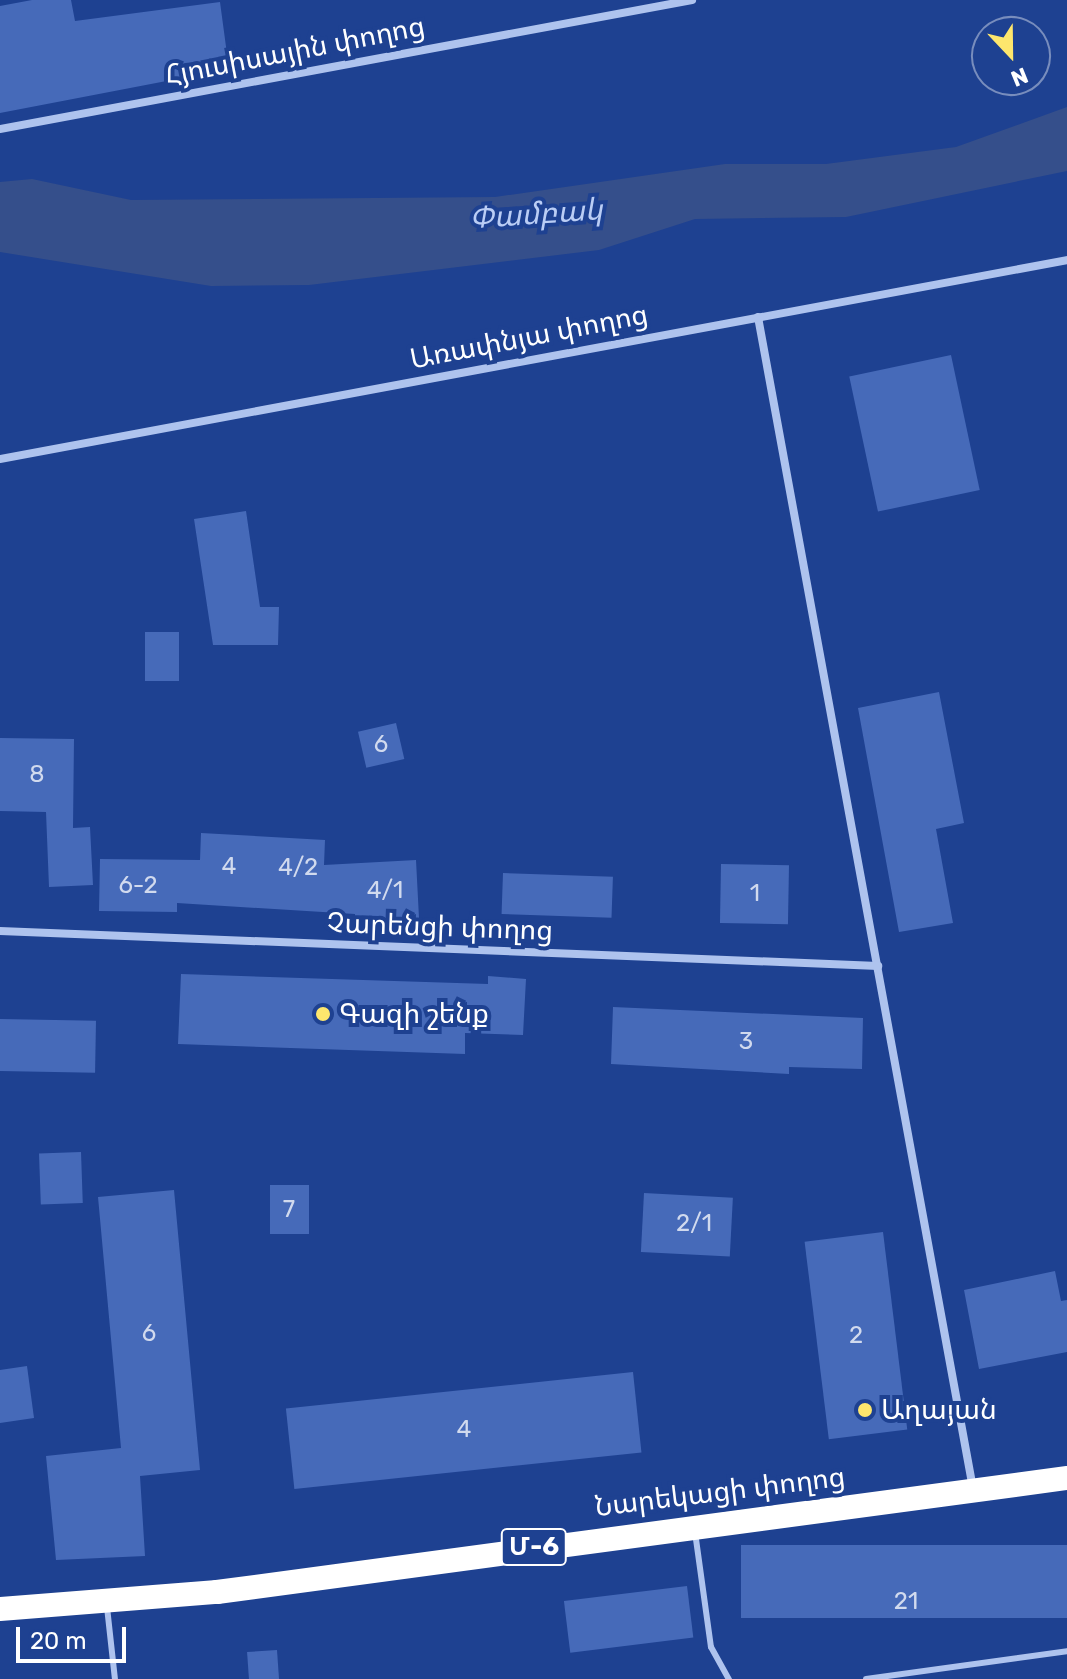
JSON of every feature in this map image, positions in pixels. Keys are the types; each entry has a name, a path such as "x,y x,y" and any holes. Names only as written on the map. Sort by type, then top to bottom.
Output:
{"highway":[{"name":"Նարեկացի փողոց","path":"0,1609 107,1601 1067,1478"}],"street":[{"name":"Հյուսիսային փողոց","path":"0,129 692,0"},
{"name":"Առափնյա փողոց","path":"0,459 1067,260"},
{"path":"758,317 973,1490"},
{"name":"Չարենցի փողոց","path":"0,931 878,966"}],"lane":[{"path":"694,1524 711,1647 729,1679"},
{"path":"107,1601 115,1679"},
{"path":"866,1679 1067,1651"}],"water":[{"name":"Փամբակ","path":"1067,107 1067,171 846,217 695,219 599,250 309,285 211,286 0,252 0,182 32,179 131,200 495,197 725,164 826,164 956,147"}],"building":[{"path":"32,0 71,0 75,21 220,2 229,69 0,113 0,6"},
{"path":"951,355 980,490 878,512 849,377"},
{"path":"246,511 260,607 279,607 278,645 213,645 194,519"},
{"path":"145,632 179,632 179,681 145,681"},
{"path":"939,692 964,823 936,829 953,923 899,932 858,708"},
{"path":"396,723 404,759 366,768 358,732"},
{"path":"0,738 74,739 73,828 90,827 93,885 49,887 46,812 0,811"},
{"path":"201,833 325,840 324,865 416,860 419,918 355,921 355,914 177,903 177,912 99,911 100,859 200,860"},
{"path":"721,864 789,865 788,924 720,923"},
{"path":"503,873 613,877 612,918 502,914"},
{"name":"Գազի շենք","path":"181,974 488,984 488,976 526,979 523,1035 465,1033 465,1054 178,1044"},
{"path":"613,1007 863,1018 862,1069 789,1067 789,1074 611,1064"},
{"path":"0,1019 96,1021 95,1073 0,1071"},
{"path":"81,1152 83,1203 41,1204 39,1153"},
{"path":"270,1185 309,1185 309,1234 270,1234"},
{"path":"174,1190 200,1470 140,1476 145,1556 56,1560 46,1456 121,1448 98,1197"},
{"path":"644,1193 733,1198 730,1257 641,1252"},
{"path":"883,1232 907,1430 829,1439 805,1242"},
{"path":"1055,1271 1061,1301 1067,1300 1067,1352 979,1369 964,1290"},
{"path":"27,1366 34,1418 0,1423 0,1370"},
{"path":"633,1372 641,1453 294,1489 286,1408"},
{"path":"741,1545 1067,1545 1067,1618 741,1618"},
{"path":"687,1586 693,1638 570,1653 564,1601"},
{"path":"277,1650 279,1679 249,1679 247,1652"}],"place":[{"name":"Գազի շենք","path":"323,1014"},
{"name":"Աղայան","path":"865,1410"}]}
